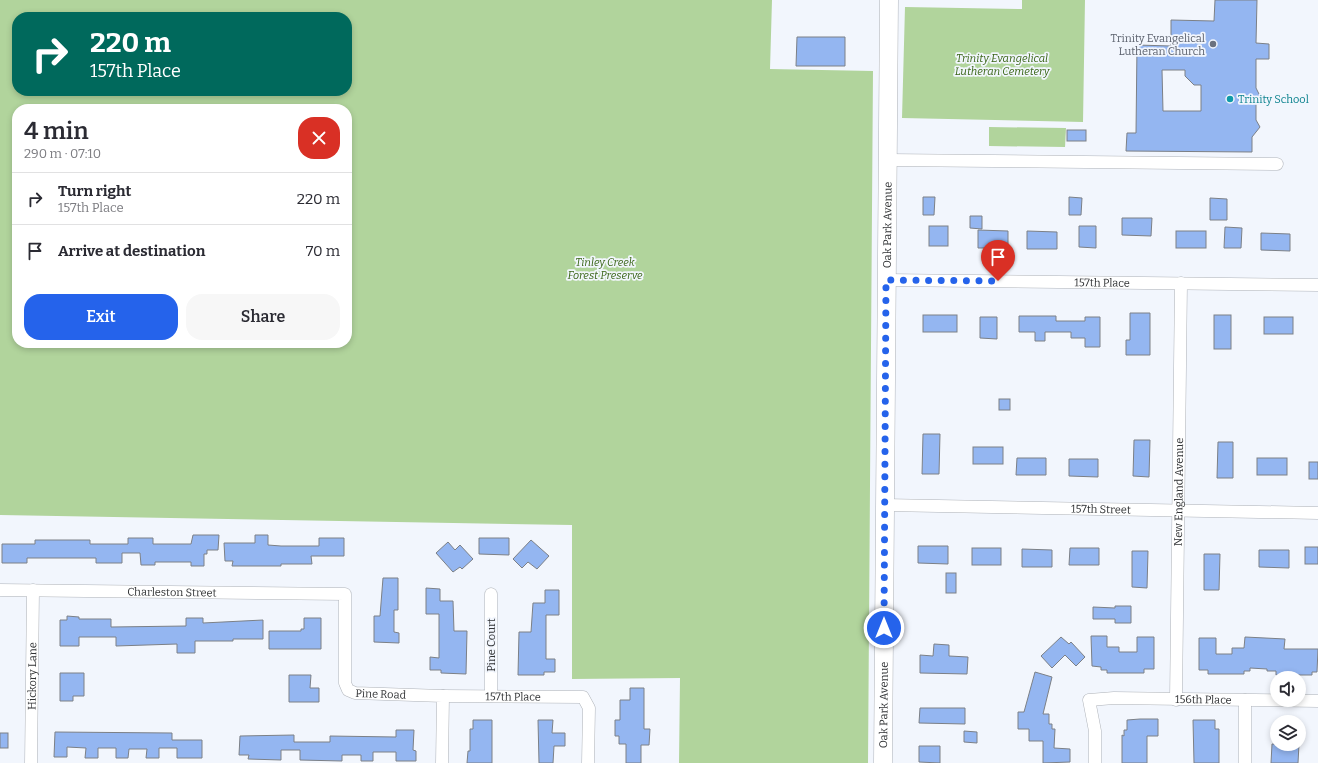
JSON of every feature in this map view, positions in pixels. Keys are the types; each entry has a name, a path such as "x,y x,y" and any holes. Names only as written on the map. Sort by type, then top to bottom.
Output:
{"street":[{"name":"Oak Park Avenue","path":"883,763 889,0"},
{"path":"888,160 1277,164"},
{"name":"157th Place","path":"886,280 1318,285"},
{"name":"New England Avenue","path":"1176,700 1181,283"},
{"name":"157th Street","path":"885,506 1318,513"},
{"name":"Charleston Street","path":"0,590 345,594"},
{"name":"Hickory Lane","path":"31,763 33,590"},
{"name":"Pine Road","path":"345,594 345,683 348,690 355,693 442,696"},
{"name":"Pine Court","path":"491,594 491,696"},
{"path":"442,696 442,763"},
{"name":"157th Place","path":"442,696 583,697 589,708 588,763"},
{"name":"156th Place","path":"1095,763 1095,731 1089,700 1114,698 1318,701"},
{"path":"1244,763 1245,700"}],"green space":[{"name":"Tinley Creek Forest Preserve","path":"0,0 772,0 770,69 873,71 868,763 679,763 680,678 572,679 572,525 0,515"},
{"name":"Trinity Evangelical Lutheran Cemetery","path":"1022,0 1085,0 1083,122 902,118 905,7 1022,9"},
{"path":"989,127 1066,128 1065,147 989,146"}],"building":[{"path":"1215,0 1257,0 1256,43 1269,44 1269,59 1256,59 1256,88 1260,96 1256,104 1256,120 1260,127 1252,137 1252,152 1126,151 1127,133 1136,133 1137,45 1171,46 1171,20 1214,21","holes":["1162,70 1185,70 1185,76 1194,85 1201,85 1201,111 1163,111"]},
{"path":"797,37 845,37 845,66 796,66"},
{"path":"1067,130 1086,130 1086,141 1067,141"},
{"path":"923,197 935,197 934,215 923,215"},
{"path":"1069,197 1082,198 1081,215 1069,215"},
{"path":"1210,198 1227,199 1227,220 1210,220"},
{"path":"970,216 982,216 982,229 970,228"},
{"path":"1122,218 1152,218 1151,236 1122,235"},
{"path":"929,226 948,226 948,246 929,246"},
{"path":"1079,226 1096,226 1096,248 1079,247"},
{"path":"1225,227 1242,228 1241,248 1224,248"},
{"path":"978,230 1008,231 1008,248 978,248"},
{"path":"1027,231 1057,232 1057,249 1027,249"},
{"path":"1176,231 1206,231 1206,248 1176,248"},
{"path":"1261,233 1290,234 1290,251 1261,250"},
{"path":"1130,313 1150,313 1150,355 1126,355 1126,340 1130,340"},
{"path":"923,315 957,315 957,332 923,332"},
{"path":"1214,315 1231,315 1231,349 1214,349"},
{"path":"1019,316 1056,316 1056,321 1085,321 1085,317 1100,317 1100,347 1085,347 1085,338 1071,338 1071,332 1045,332 1045,341 1035,341 1035,332 1019,332"},
{"path":"980,317 997,317 997,339 980,338"},
{"path":"1264,317 1293,317 1293,334 1264,334"},
{"path":"999,399 1010,399 1010,410 999,410"},
{"path":"923,434 940,434 939,474 922,474"},
{"path":"1134,440 1150,440 1149,477 1133,476"},
{"path":"1218,442 1233,442 1233,478 1217,478"},
{"path":"973,447 1003,447 1003,464 973,464"},
{"path":"1017,458 1046,458 1046,475 1016,475"},
{"path":"1257,458 1287,458 1287,475 1257,475"},
{"path":"1069,459 1098,459 1098,477 1069,476"},
{"path":"1309,462 1318,462 1318,479 1309,479"},
{"path":"193,535 219,535 218,550 207,550 207,554 204,554 204,566 191,566 191,562 155,562 155,565 141,565 140,553 122,553 122,563 96,563 96,558 27,558 27,563 2,563 2,544 35,544 35,540 90,540 90,544 128,544 128,538 153,538 153,544 191,544"},
{"path":"255,535 268,535 268,545 281,546 319,546 319,538 344,538 344,556 311,556 312,564 281,564 281,566 232,566 233,561 225,561 224,543 255,543"},
{"path":"479,538 509,538 509,555 479,554"},
{"path":"531,540 549,556 537,569 528,562 522,568 513,559"},
{"path":"448,542 455,550 460,545 473,559 462,569 460,567 453,572 436,553"},
{"path":"918,546 948,546 948,564 918,563"},
{"path":"1305,547 1318,547 1318,564 1305,564"},
{"path":"972,548 1001,548 1001,565 972,565"},
{"path":"1070,548 1099,548 1099,565 1069,565"},
{"path":"1022,549 1052,550 1052,567 1022,567"},
{"path":"1259,550 1289,550 1289,568 1259,567"},
{"path":"1132,551 1148,551 1147,588 1132,587"},
{"path":"1204,554 1220,554 1219,590 1204,590"},
{"path":"946,573 956,573 956,593 946,593"},
{"path":"383,578 398,578 398,610 394,610 394,632 399,633 399,643 374,642 374,616 380,616"},
{"path":"426,588 440,589 440,601 453,601 454,631 467,631 466,674 441,673 441,670 430,670 430,657 439,658 439,614 426,614"},
{"path":"545,590 559,590 559,615 546,615 546,659 555,659 555,672 544,672 544,675 518,675 519,632 531,632 533,603 545,603"},
{"path":"1115,606 1131,606 1131,623 1115,623 1115,619 1093,619 1093,607 1115,608"},
{"path":"67,616 79,617 79,619 111,619 111,627 186,626 186,618 203,618 203,623 263,620 263,639 195,641 195,653 177,653 177,644 116,646 116,637 79,637 79,646 60,646 60,620 67,620"},
{"path":"304,618 321,618 321,649 269,649 269,631 301,631 301,629 304,629"},
{"path":"1091,636 1107,636 1107,647 1119,647 1119,652 1137,652 1137,637 1154,637 1154,669 1144,669 1144,673 1107,673 1107,670 1101,670 1101,667 1092,666"},
{"path":"1061,637 1069,644 1071,642 1085,657 1076,666 1065,655 1052,668 1041,656"},
{"path":"1245,637 1285,639 1284,649 1318,649 1317,672 1312,672 1312,675 1306,675 1306,671 1267,671 1267,669 1250,668 1250,671 1244,671 1244,674 1208,674 1208,670 1199,670 1199,638 1216,638 1216,654 1232,654 1232,648 1244,648"},
{"path":"934,644 949,645 949,656 968,657 967,674 920,673 920,655 933,656"},
{"path":"1035,672 1052,677 1043,714 1049,714 1049,724 1052,724 1052,729 1055,729 1054,748 1070,749 1070,762 1043,763 1043,741 1029,741 1029,729 1018,729 1018,712 1024,712"},
{"path":"60,673 84,673 84,696 73,696 73,701 60,701"},
{"path":"289,675 311,675 310,688 319,688 319,702 289,702"},
{"path":"630,688 644,688 644,729 650,729 649,745 641,745 641,763 626,763 626,744 619,744 619,736 615,736 615,720 620,720 620,700 630,700"},
{"path":"920,708 965,708 965,724 919,723"},
{"path":"1158,719 1158,736 1147,736 1147,763 1122,763 1122,735 1124,736 1124,730 1127,730 1127,720"},
{"path":"473,720 492,720 492,763 467,763 468,751 470,751 470,729 473,729"},
{"path":"538,720 553,720 552,733 565,733 565,746 554,746 553,763 539,763"},
{"path":"1193,720 1215,720 1215,729 1219,729 1219,763 1194,763"},
{"path":"396,730 414,730 413,750 416,751 416,761 396,761 396,752 373,752 373,761 361,761 361,755 342,755 342,761 300,760 300,750 281,750 281,760 248,759 249,755 239,755 240,736 294,735 294,742 330,742 330,736 396,737"},
{"path":"964,731 977,732 977,743 964,742"},
{"path":"55,732 172,733 172,740 202,740 202,758 177,758 177,748 159,748 159,758 146,758 147,749 129,749 128,758 116,758 116,748 98,748 98,758 85,758 86,748 67,747 67,757 54,757"},
{"path":"0,733 8,733 8,748 0,748"},
{"path":"919,746 940,746 940,763 919,762"},
{"path":"1272,751 1299,751 1298,763 1271,763"}],"place":[{"name":"Trinity Evangelical Lutheran Church","path":"1213,44"},
{"name":"Trinity School","path":"1230,99"}],"route":[{"path":"884,628 886,280 998,281"}]}
